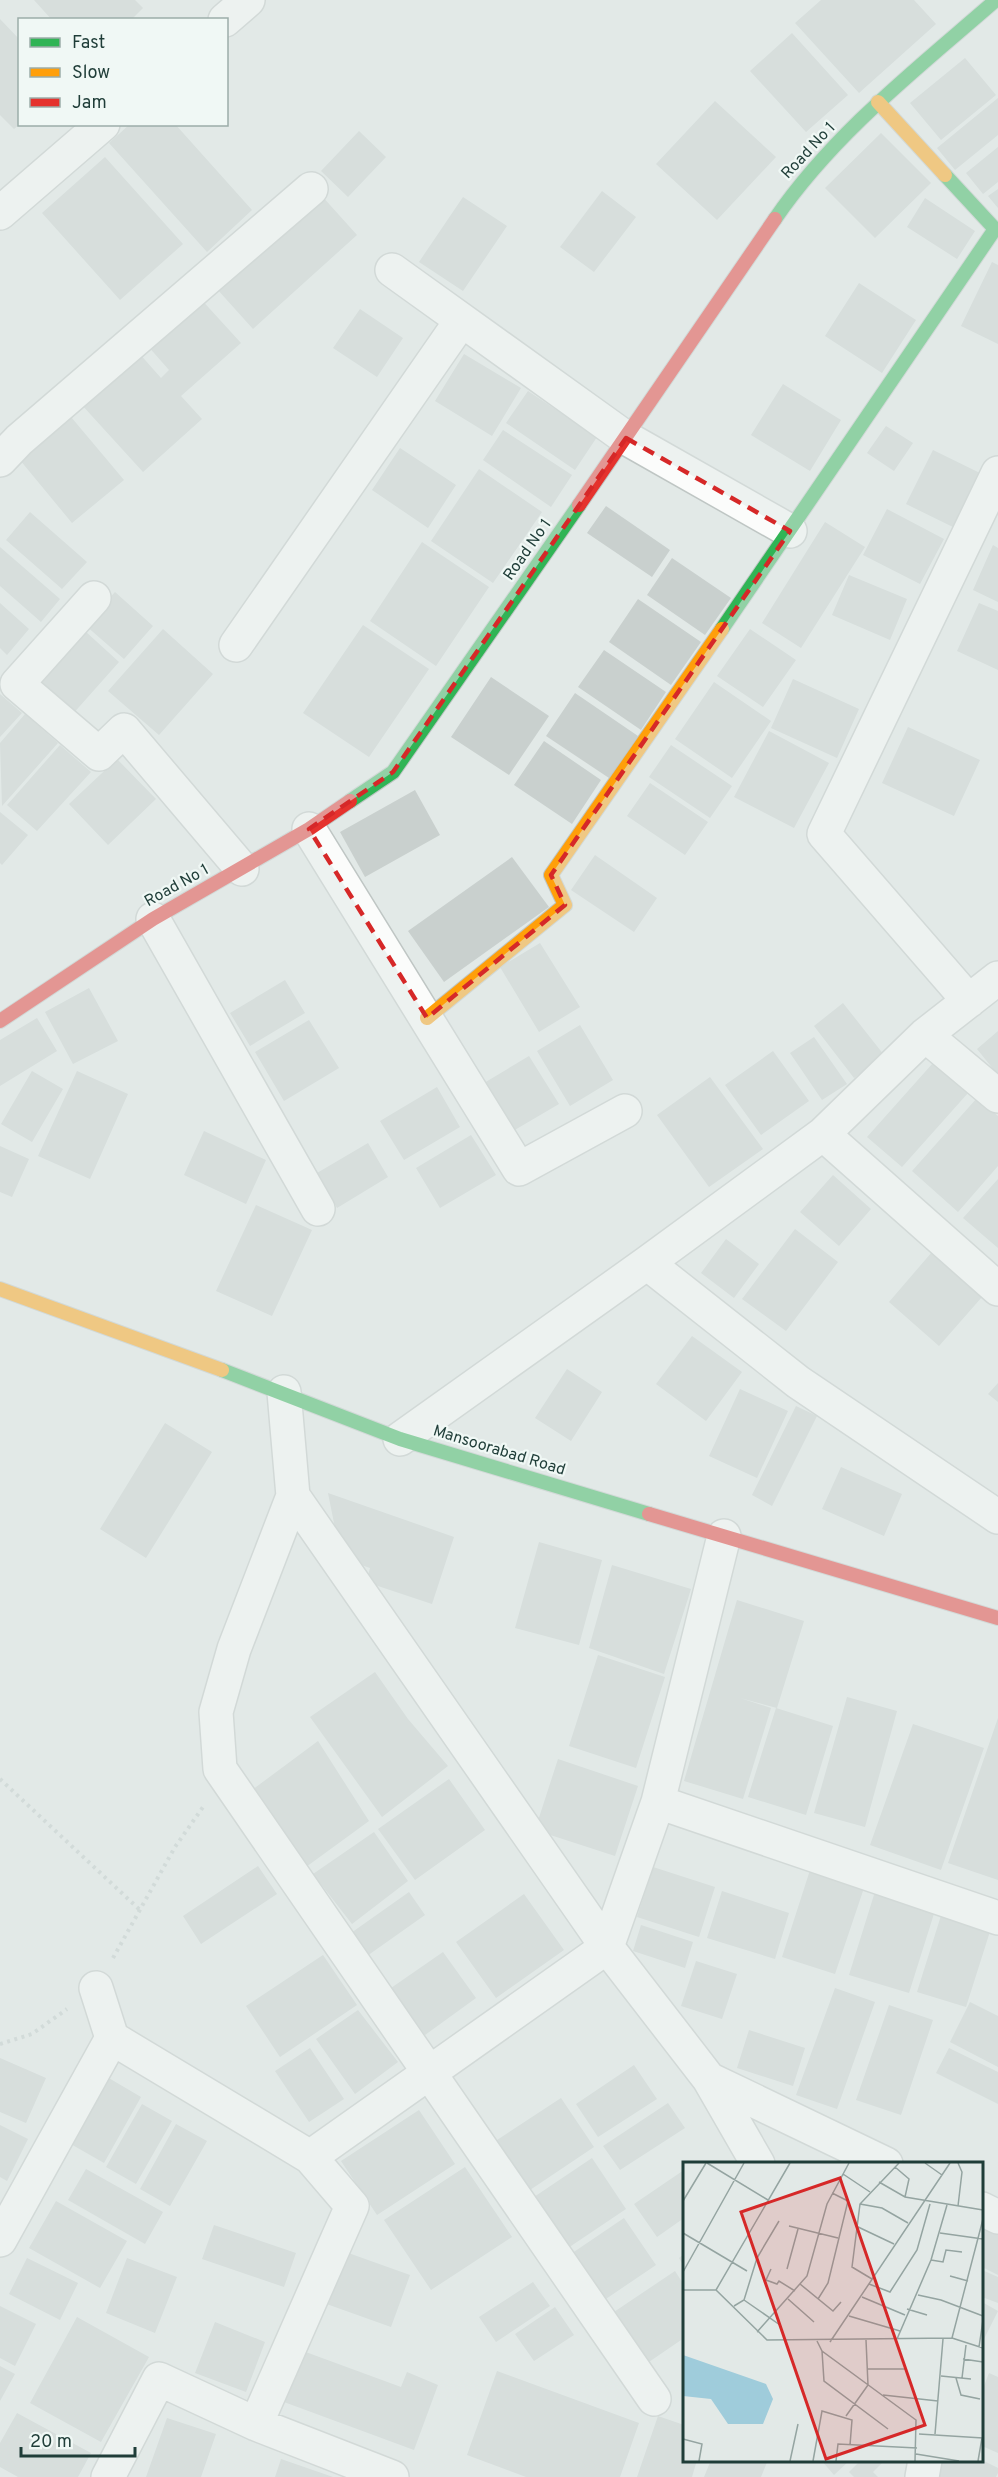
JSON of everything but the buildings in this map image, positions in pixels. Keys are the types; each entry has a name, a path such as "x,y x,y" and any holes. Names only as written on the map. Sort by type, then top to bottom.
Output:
{"street":[{"path":"227,18 248,0"},
{"name":"Road No 1","path":"0,1021 153,919 309,829 393,772 798,186 878,102 996,0"},
{"path":"427,1018 566,905 551,875 790,531 995,229 878,102"},
{"path":"0,213 101,126"},
{"path":"0,460 19,440 310,189"},
{"path":"392,270 626,438 790,531"},
{"path":"236,645 461,321"},
{"path":"969,1000 824,834 996,480"},
{"path":"94,598 17,684 99,754 124,730 242,869"},
{"path":"309,829 519,1169 625,1111"},
{"path":"153,919 318,1209"},
{"path":"400,1439 823,1134 925,1035 998,978"},
{"path":"925,1035 998,1096"},
{"path":"823,1134 998,1289"},
{"path":"647,1263 798,1382 998,1517"},
{"name":"Mansoorabad Road","path":"0,1289 284,1392 400,1439 998,1618"},
{"path":"284,1392 293,1496 234,1649 216,1713 220,1769 654,2399"},
{"path":"293,1496 607,1947 709,2079 757,2162"},
{"path":"310,2157 607,1947 658,1802 724,1536"},
{"path":"658,1802 998,1918"},
{"path":"96,1988 112,2038 310,2157 352,2206 256,2424"},
{"path":"0,2240 112,2038"},
{"path":"709,2079 884,2162"},
{"path":"983,2210 998,2217"},
{"path":"108,2477 159,2379 256,2424 392,2477"},
{"path":"922,2477 925,2462"}],"path":[{"path":"0,1779 141,1911"},
{"path":"0,2044 32,2034 96,1988 181,1838 206,1803 229,1782"}],"highlighted area":[{"path":"626,438 790,531 551,875 565,905 427,1018 309,829 393,772"}],"traffic: fast":[{"path":"775,219 823,158 850,130 907,76 996,0"},
{"path":"722,629 995,229 945,175"},
{"path":"350,801 393,772 579,505"},
{"path":"222,1370 400,1439 649,1514"}],"traffic: slow":[{"path":"878,102 945,175"},
{"path":"427,1018 565,905 551,875 722,629"},
{"path":"0,1289 222,1370"}],"traffic: jam":[{"path":"579,505 775,219"},
{"path":"0,1021 153,919 309,829 350,801"},
{"path":"649,1514 998,1618"}]}
